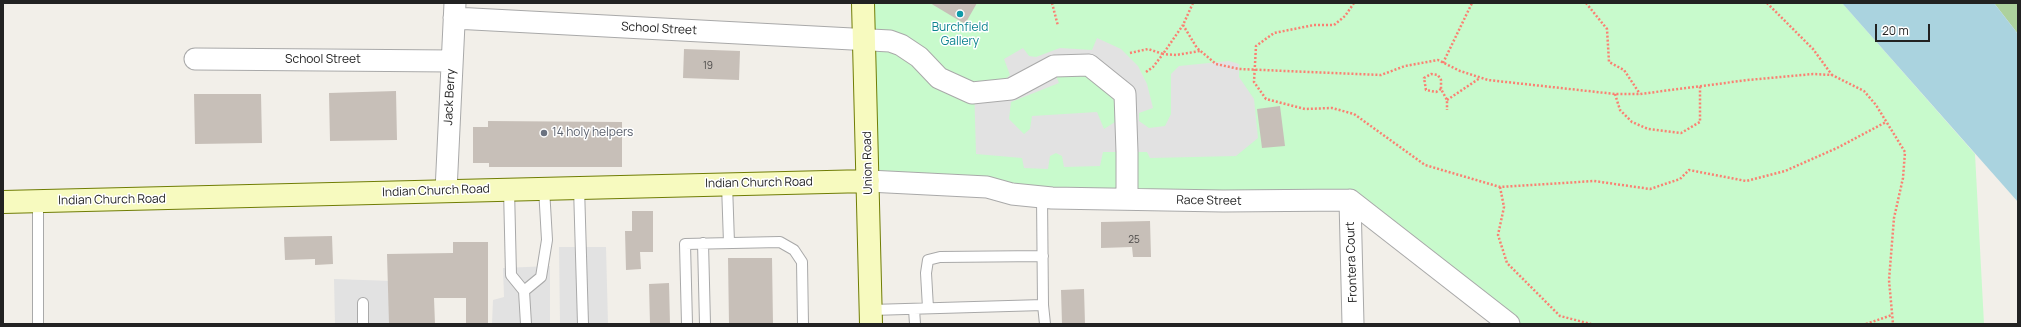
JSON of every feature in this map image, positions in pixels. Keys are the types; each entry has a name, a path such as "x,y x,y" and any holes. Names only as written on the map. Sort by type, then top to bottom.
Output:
{"street":[{"name":"Union Road","path":"863,3 871,317"},
{"name":"School Street","path":"454,10 890,42 902,44 919,57 939,78 972,93 1011,89 1054,66 1089,65 1125,94 1127,199"},
{"name":"Jack Berry","path":"446,191 454,10"},
{"name":"School Street","path":"195,59 452,61"},
{"name":"Indian Church Road","path":"3,202 868,181"},
{"name":"Race Street","path":"868,181 987,187 1012,194 1042,197 1223,201 1350,200"},
{"name":"Frontera Court","path":"1350,200 1354,324"},
{"path":"1350,200 1509,324"}],"lane":[{"path":"727,184 729,243"},
{"path":"580,187 583,324"},
{"path":"524,290 541,277 547,240 544,188"},
{"path":"509,189 511,275 524,290 526,324"},
{"path":"1042,197 1043,305 1045,324"},
{"path":"38,201 38,324"},
{"path":"687,324 685,244 780,242 794,250 802,262 803,324"},
{"path":"703,243 705,324"},
{"path":"928,308 926,273 928,260 940,257 1043,256"},
{"path":"363,303 363,324"},
{"path":"871,317 928,308 1043,305"},
{"path":"914,309 915,324"}],"path":[{"path":"1052,3 1058,26"},
{"path":"1146,72 1153,67 1163,54 1183,24 1193,3"},
{"path":"1354,3 1345,16 1334,25 1314,25 1274,32 1256,46 1254,82 1266,99 1305,109 1332,108 1354,114 1425,165 1500,187 1594,181 1650,189 1680,179 1689,170 1746,181 1785,171 1837,148 1886,122"},
{"path":"1443,63 1472,3"},
{"path":"1586,3 1607,29 1609,62 1624,70 1640,94"},
{"path":"1768,3 1812,48 1832,75"},
{"path":"1183,24 1200,51 1216,64 1255,70 1381,75 1405,66 1438,60 1480,78 1615,94 1640,94 1812,74 1832,75 1864,91 1876,105 1905,152 1902,178 1894,218 1889,280 1893,324"},
{"path":"1130,54 1148,50 1163,54 1176,55 1200,51"},
{"path":"1441,89 1436,92 1426,90 1424,78 1431,74 1438,75 1442,80 1441,89 1447,100 1447,110"},
{"path":"1447,100 1480,78"},
{"path":"1615,94 1620,110 1632,122 1648,129 1681,133 1700,122 1700,86"},
{"path":"1500,187 1504,207 1498,235 1507,263 1560,316 1591,324"},
{"path":"1866,324 1892,315"}],"green space":[{"path":"865,3 1842,3 1975,154 1984,324 1509,324 1350,200 868,181"},
{"path":"1994,3 2018,3 2018,34"}],"shaded area":[{"path":"1097,38 1121,49 1138,66 1147,84 1153,108 1139,113 1139,121 1149,128 1165,126 1171,114 1171,74 1179,66 1229,61 1239,64 1239,77 1254,99 1258,138 1236,156 1150,158 1147,152 1103,152 1100,166 1064,167 1062,156 1056,153 1050,156 1048,169 1024,168 1022,158 976,154 974,84 1000,84 1010,75 1004,59 1023,48 1029,56 1036,57 1060,48 1092,50","holes":["1088,70 1107,88 1114,101 1115,122 1104,129 1097,112 1032,116 1030,129 1024,134 1009,119 1011,102 1059,83 1055,73"]},
{"path":"559,247 606,247 608,324 560,324"},
{"path":"550,266 550,324 492,324 493,300 504,297 503,268"},
{"path":"334,279 392,281 391,324 335,324"}],"water":[{"path":"1842,3 1994,3 2018,34 2018,202"}],"building":[{"name":"Burchfield Gallery","path":"930,3 977,3 965,24"},
{"path":"684,49 740,51 739,80 683,78"},
{"path":"396,91 397,140 330,141 329,93"},
{"path":"194,94 261,94 262,143 195,144"},
{"path":"1280,106 1285,146 1262,148 1257,109"},
{"path":"488,121 622,122 622,167 489,167 489,163 473,163 473,127 488,127"},
{"path":"632,211 653,211 653,252 640,252 641,269 626,270 625,231 632,231"},
{"path":"1150,221 1151,257 1133,257 1132,247 1101,248 1101,222"},
{"path":"332,236 333,264 315,265 315,259 285,260 284,237"},
{"path":"453,242 488,242 488,324 466,324 466,298 434,298 435,324 389,324 387,254 453,253"},
{"path":"728,258 772,258 773,324 729,324"},
{"path":"669,283 670,324 650,324 649,284"},
{"path":"1084,289 1085,324 1062,324 1061,290"}],"place":[{"name":"Burchfield Gallery","path":"960,14"},
{"name":"14 holy helpers","path":"544,133"}]}
